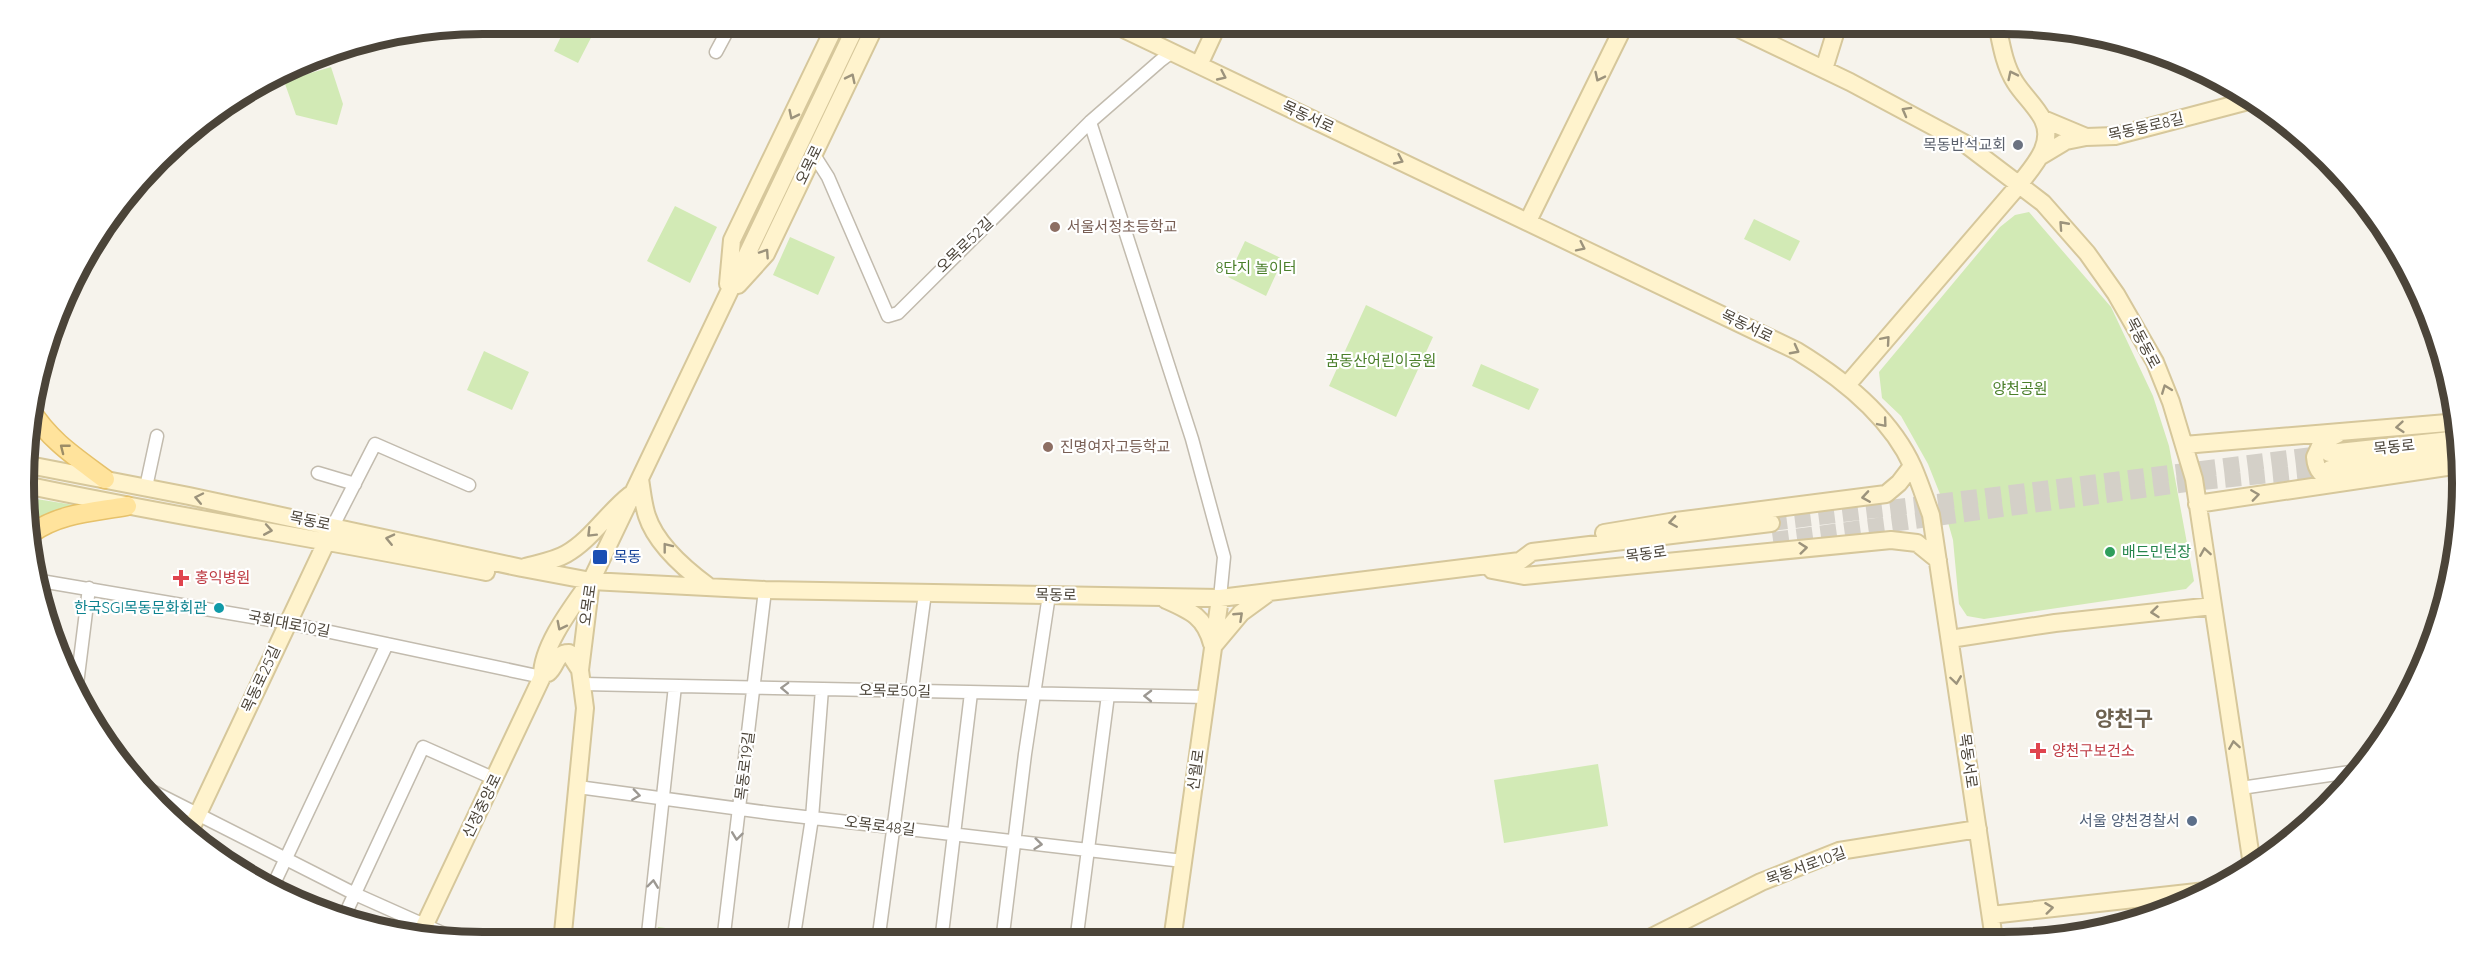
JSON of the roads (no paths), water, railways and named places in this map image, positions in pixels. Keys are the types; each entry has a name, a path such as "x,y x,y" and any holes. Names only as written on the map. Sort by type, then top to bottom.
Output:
{"main road":[{"name":"오목로","path":"727,297 732,240 831,34"},
{"name":"오목로","path":"563,932 585,708 582,677 591,581 852,34"},
{"name":"오목로","path":"727,297 766,254 871,34"},
{"name":"목동서로","path":"1146,34 1172,52 1797,351 1829,370 1884,423 1912,466 1931,515 1993,932"},
{"path":"1199,65 1213,34"},
{"path":"1528,221 1620,34"},
{"name":"목동동로","path":"1750,34 1824,69 1964,143 2043,203 2088,253 2116,294 2155,362 2194,479 2251,858"},
{"path":"1824,69 1835,34"},
{"path":"1847,385 2018,186 2041,156 2047,136 2043,119 2014,81 2005,61 1999,34"},
{"name":"목동동로8길","path":"2041,156 2066,141 2086,137 2115,136 2241,103"},
{"path":"2043,119 2086,137"},
{"path":"39,422 56,443 105,479"},
{"path":"2184,445 2449,423"},
{"path":"2342,432 2322,442 2316,452 2315,462 2324,476 2345,482"},
{"name":"목동로","path":"2451,441 2329,461 2452,454"},
{"name":"목동로","path":"35,466 146,487 552,585 591,581"},
{"path":"1474,567 1524,546 1676,521 1886,494 1899,483 1912,466"},
{"path":"2197,504 2452,466"},
{"path":"522,568 552,560 575,548 636,485 647,518 657,534 690,573 709,587"},
{"name":"목동로","path":"34,487 127,506 330,533 591,581 765,590 1220,598 1520,561 1534,568 1772,532"},
{"path":"37,530 70,514 127,506"},
{"name":"목동로25길","path":"192,825 330,533"},
{"path":"1474,567 1524,576 1891,540 1917,543 1938,560"},
{"name":"신정중앙로","path":"423,929 542,676 542,664 567,614 591,581"},
{"path":"1213,647 1241,613 1272,591"},
{"path":"1160,597 1186,609 1203,622 1208,629 1213,647"},
{"name":"신월로","path":"1173,932 1220,598"},
{"path":"1950,639 2055,623 2213,606"},
{"name":"신정중앙로","path":"542,676 551,671 558,656 568,653 582,677"},
{"name":"목동서로10길","path":"1662,932 1761,882 1839,851 1978,829"},
{"path":"1991,915 2186,893"}],"street":[{"path":"716,52 726,34"},
{"name":"오목로52길","path":"814,155 828,177 888,316 898,313 1090,122 1172,52"},
{"path":"1090,122 1192,440 1224,557 1220,598"},
{"path":"146,487 157,436"},
{"path":"330,533 375,444 469,485"},
{"path":"318,473 355,484"},
{"name":"국회대로10길","path":"46,582 288,623 542,676"},
{"path":"78,675 89,588"},
{"name":"목동로19길","path":"724,932 765,590"},
{"path":"879,932 925,593"},
{"path":"1003,932 1049,595"},
{"path":"276,881 387,644"},
{"name":"오목로50길","path":"582,677 675,686 1207,697"},
{"path":"648,932 675,686"},
{"path":"795,932 812,818 822,689"},
{"path":"942,932 971,693"},
{"path":"1077,932 1108,695"},
{"path":"347,911 423,747 495,779"},
{"path":"2241,788 2347,772"},
{"name":"오목로48길","path":"578,787 812,818 1183,861"},
{"path":"161,795 422,928"}],"tunnel":[{"path":"1771,523 2328,453"},
{"path":"1773,540 2202,482 2330,469"}],"place":[{"name":"목동반석교회","path":"2018,145"},
{"name":"서울서정초등학교","path":"1055,227"},
{"name":"진명여자고등학교","path":"1048,447"},
{"name":"배드민턴장","path":"2110,552"},
{"name":"목동","path":"600,557"},
{"name":"홍익병원","path":"181,578"},
{"name":"한국SGI목동문화회관","path":"219,608"},
{"name":"양천구보건소","path":"2038,751"},
{"name":"서울 양천경찰서","path":"2192,821"}],"district":[{"name":"양천구","path":"2124,719"}],"park label":[{"name":"8단지 놀이터","path":"1256,268"},
{"name":"꿈동산어린이공원","path":"1381,361"},
{"name":"양천공원","path":"2020,389"}]}
